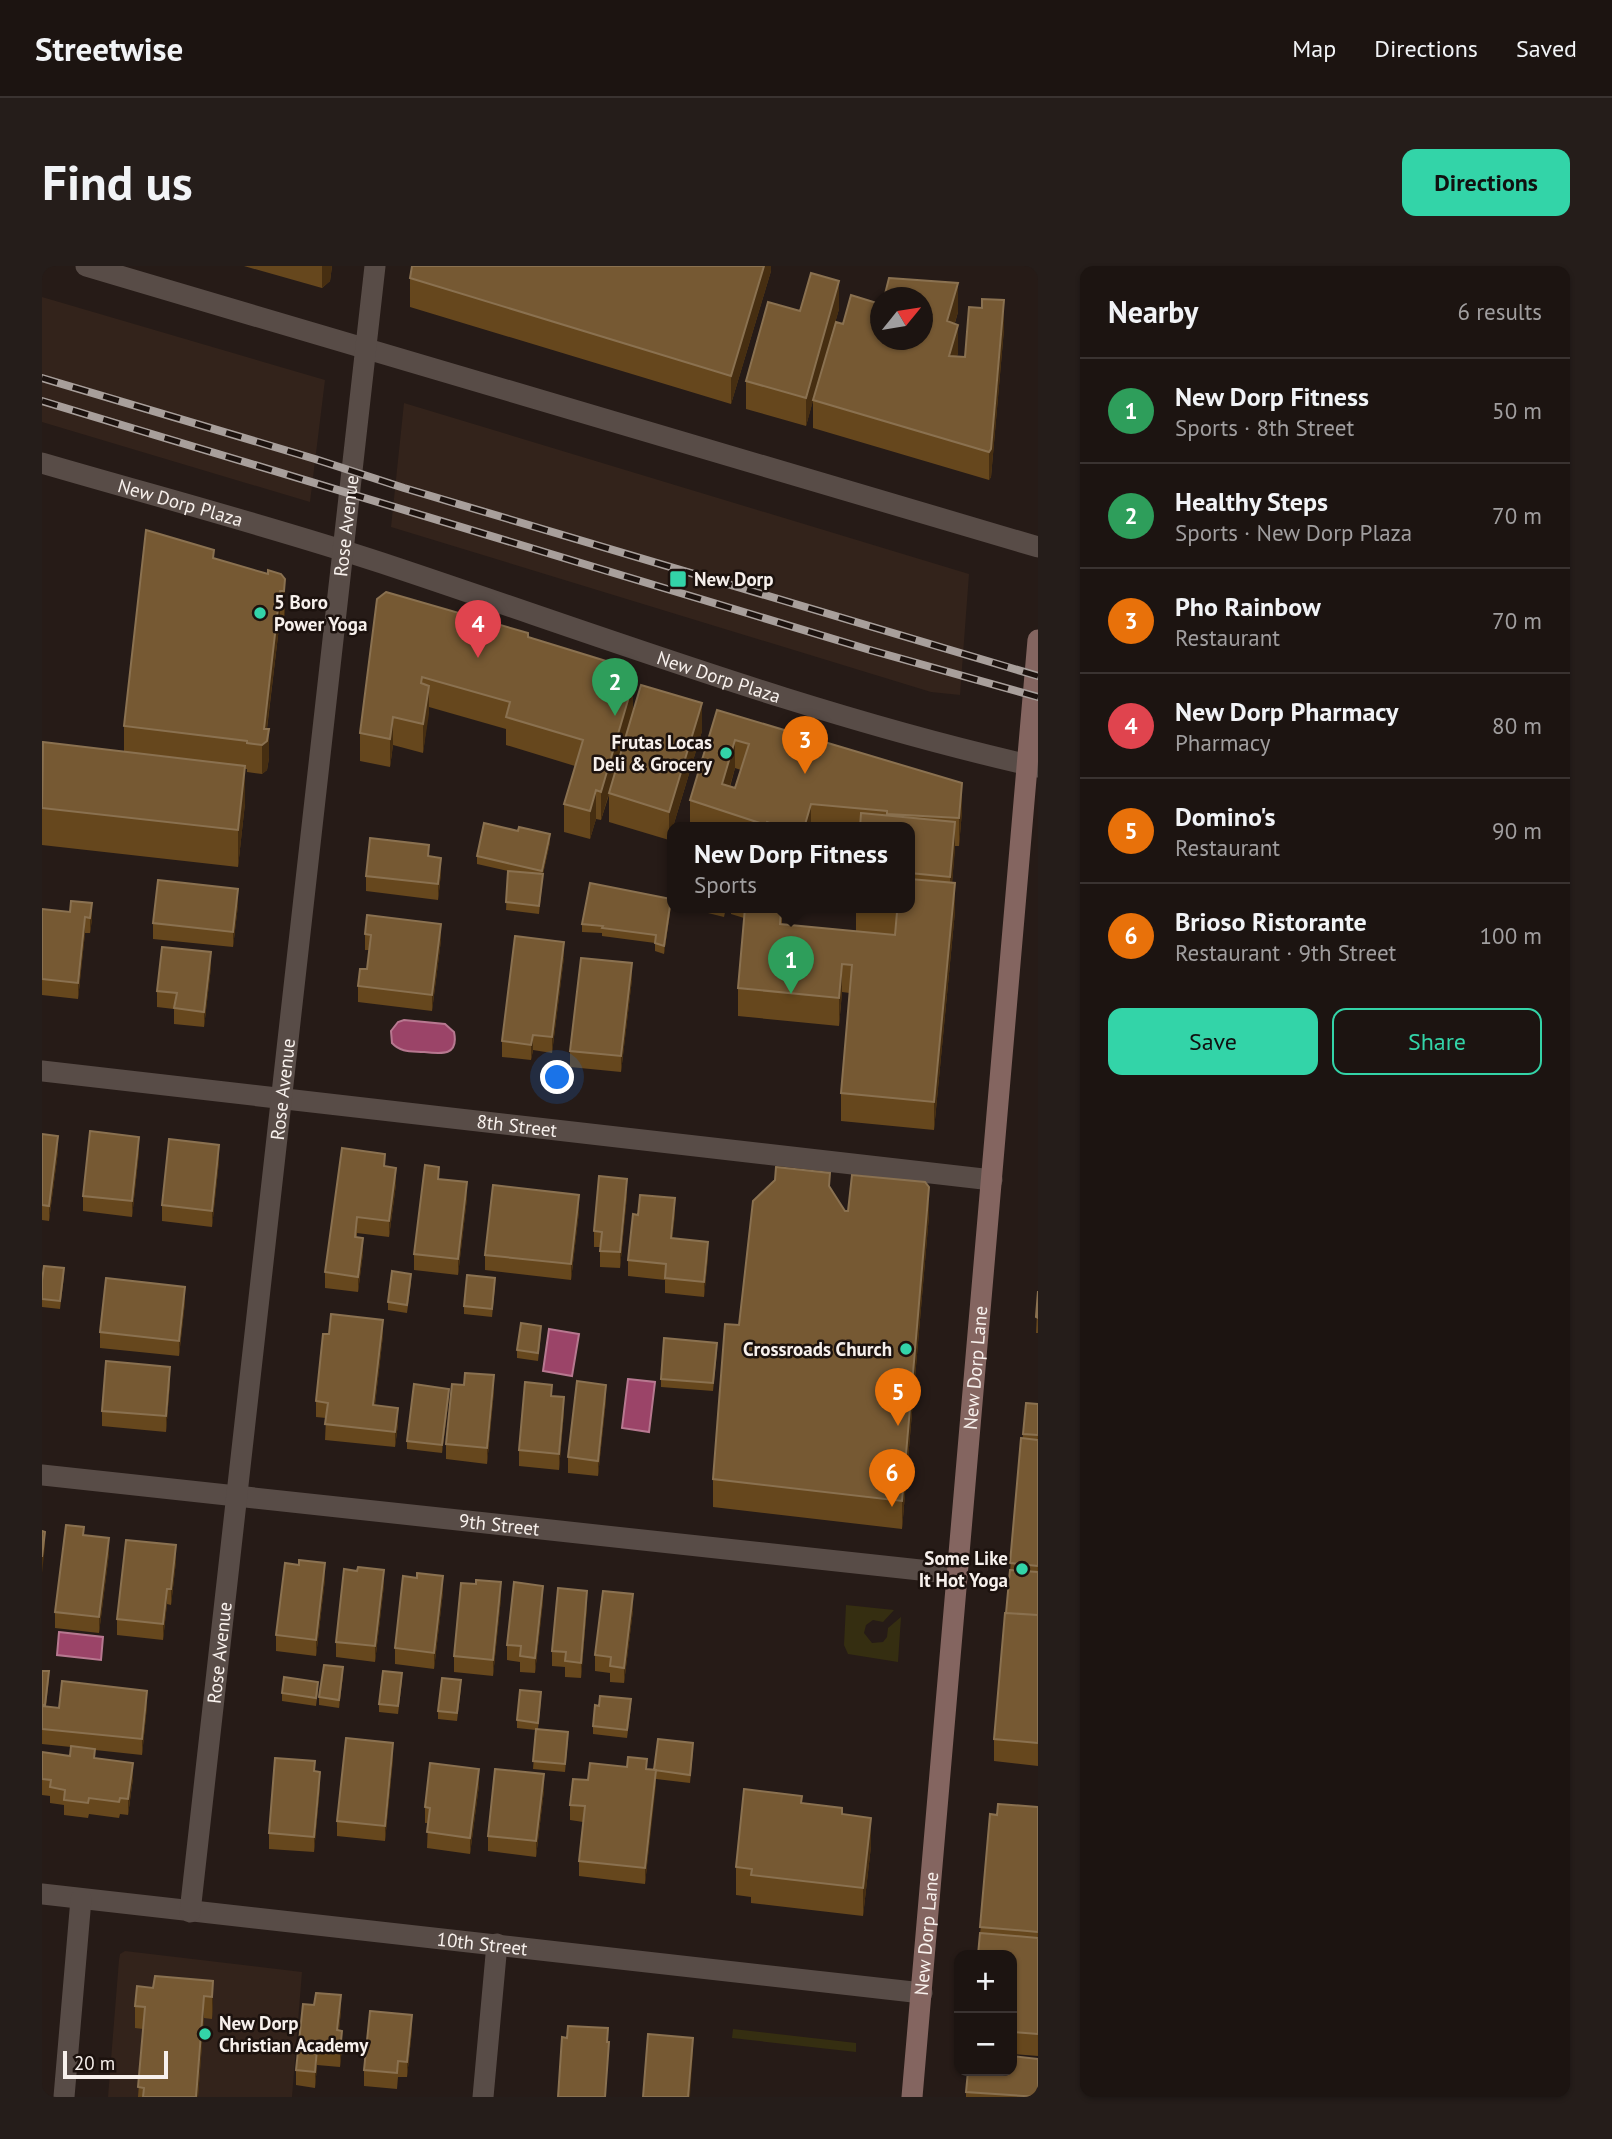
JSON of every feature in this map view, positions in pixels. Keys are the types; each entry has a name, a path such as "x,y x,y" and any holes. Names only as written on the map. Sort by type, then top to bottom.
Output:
{"street":[{"path":"86,266 1038,547"},
{"name":"Rose Avenue","path":"190,1912 375,266"},
{"name":"New Dorp Plaza","path":"42,463 343,551 725,680 971,752 1032,766"},
{"name":"New Dorp Lane","path":"912,2097 992,1180 1032,766 1031,719 1038,640"},
{"name":"8th Street","path":"42,1071 992,1180"},
{"name":"9th Street","path":"42,1475 957,1574"},
{"name":"10th Street","path":"42,1894 922,1993"},
{"path":"64,2097 81,1899"},
{"path":"483,2097 497,1944"}],"shaded area":[{"path":"42,297 325,380 310,502 42,422"},
{"path":"404,403 969,574 960,695 931,692 391,527"},
{"path":"404,1020 445,1024 454,1032 454,1046 443,1053 399,1048 392,1043 391,1031 398,1022"},
{"path":"549,1329 579,1334 572,1376 543,1371"},
{"path":"628,1379 655,1382 649,1432 622,1428"},
{"path":"846,1605 894,1610 883,1622 873,1620 866,1625 864,1633 872,1643 883,1642 888,1628 901,1617 898,1662 848,1654 844,1645"},
{"path":"59,1632 103,1637 101,1660 57,1655"},
{"name":"New Dorp Christian Academy","path":"125,1951 302,1972 292,2097 108,2097 119,1960 120,1954"},
{"path":"733,2029 856,2043 856,2052 732,2038"}],"building":[{"path":"412,266 764,266 731,376 410,278"},
{"path":"811,273 839,281 806,398 746,381 768,302 800,311"},
{"path":"889,278 958,283 947,321 958,325 949,356 965,357 969,307 982,308 982,299 1004,300 989,452 813,400 836,322 843,324 851,295 870,301 870,350 933,350 933,287 887,287"},
{"path":"146,530 214,550 213,558 268,574 268,570 281,574 285,579 284,591 280,591 264,729 269,729 267,741 262,745 124,726"},
{"path":"386,592 528,633 528,637 606,661 603,674 633,683 601,792 596,790 590,811 564,804 583,740 506,717 510,702 422,677 421,683 429,686 423,724 393,717 390,739 360,733 377,599"},
{"path":"641,685 702,703 669,812 609,793"},
{"path":"717,710 962,783 959,818 887,814 887,811 811,804 806,822 757,822 690,800","holes":["735,740 749,744 735,788 722,784"]},
{"path":"43,742 245,766 238,830 42,808"},
{"path":"861,813 955,822 950,877 915,874 915,822 860,822"},
{"path":"484,823 518,831 519,827 550,834 542,871 477,856"},
{"path":"370,838 429,845 428,856 441,858 438,884 366,876"},
{"path":"508,871 543,874 539,906 506,902"},
{"path":"915,879 955,883 934,1102 841,1093 852,965 842,964 839,998 738,988 745,913 781,913 780,924 895,935 897,913 915,913"},
{"path":"158,880 238,889 233,932 153,923"},
{"path":"590,883 667,898 669,913 664,946 655,943 656,935 582,924"},
{"path":"71,901 92,903 90,918 85,917 78,983 42,979 42,909 70,912"},
{"path":"367,915 441,924 432,995 358,986 360,969 367,969 371,935 365,934"},
{"path":"515,936 564,942 552,1037 533,1035 531,1045 502,1041"},
{"path":"162,947 211,952 204,1012 174,1008 177,993 157,991"},
{"path":"581,958 632,963 621,1056 570,1051"},
{"path":"90,1131 139,1137 132,1201 83,1196"},
{"path":"42,1134 58,1136 49,1206 42,1205"},
{"path":"169,1139 219,1145 212,1211 162,1205"},
{"path":"342,1148 385,1154 384,1166 396,1168 389,1221 357,1217 355,1237 363,1238 358,1277 325,1272"},
{"path":"425,1165 439,1167 438,1179 467,1182 458,1259 414,1254"},
{"path":"776,1167 830,1173 829,1186 845,1211 848,1211 852,1175 925,1182 929,1187 902,1501 713,1479 725,1324 739,1325 753,1201 775,1180"},
{"path":"599,1176 627,1179 620,1252 600,1251 602,1232 594,1231"},
{"path":"493,1185 579,1195 571,1264 485,1255"},
{"path":"640,1195 675,1198 671,1238 708,1242 704,1282 665,1278 666,1264 628,1260 633,1214 638,1215"},
{"path":"44,1266 64,1268 60,1301 42,1299"},
{"path":"392,1271 411,1274 407,1305 388,1302"},
{"path":"467,1275 495,1278 492,1309 464,1306"},
{"path":"106,1278 185,1287 179,1341 100,1332"},
{"path":"331,1314 383,1320 373,1405 398,1408 395,1432 325,1424 328,1403 316,1401 323,1334 329,1334"},
{"path":"521,1323 541,1326 538,1353 517,1350"},
{"path":"664,1338 717,1343 713,1383 661,1379"},
{"path":"106,1361 170,1367 166,1416 102,1411"},
{"path":"465,1373 494,1375 487,1448 446,1444 452,1384 464,1385"},
{"path":"577,1381 606,1385 598,1461 568,1457"},
{"path":"525,1382 552,1385 551,1396 564,1397 559,1454 519,1450"},
{"path":"414,1384 449,1389 442,1445 407,1441"},
{"path":"1026,1403 1038,1404 1038,1435 1023,1434"},
{"path":"1021,1438 1038,1440 1038,1566 1010,1563"},
{"path":"66,1525 84,1527 83,1535 109,1538 99,1617 55,1612"},
{"path":"42,1531 45,1532 42,1557"},
{"path":"126,1540 176,1545 171,1589 167,1589 163,1624 117,1619"},
{"path":"299,1560 325,1563 316,1640 276,1635 285,1563 299,1565"},
{"path":"358,1567 384,1570 375,1646 336,1642 344,1569 357,1571"},
{"path":"1010,1570 1038,1572 1038,1615 1006,1613"},
{"path":"417,1573 443,1576 434,1653 395,1648 403,1576 417,1578"},
{"path":"476,1580 501,1582 493,1660 454,1656 461,1583 476,1584"},
{"path":"514,1582 543,1586 535,1658 520,1656 521,1646 507,1645"},
{"path":"558,1588 587,1591 581,1663 565,1661 566,1652 552,1651"},
{"path":"603,1591 633,1594 624,1668 610,1666 611,1657 595,1655"},
{"path":"1005,1613 1038,1615 1038,1743 994,1739"},
{"path":"324,1665 343,1667 339,1700 319,1697"},
{"path":"42,1671 49,1671 45,1705 42,1705"},
{"path":"383,1671 402,1673 398,1706 379,1704"},
{"path":"284,1677 318,1682 316,1698 282,1693"},
{"path":"442,1678 461,1680 457,1713 438,1711"},
{"path":"62,1681 147,1691 142,1739 42,1729 42,1706 59,1708"},
{"path":"520,1690 541,1692 538,1723 517,1720"},
{"path":"600,1696 631,1699 627,1730 593,1726 595,1705 599,1706"},
{"path":"536,1729 568,1732 565,1764 533,1761"},
{"path":"346,1738 393,1743 385,1826 337,1821"},
{"path":"658,1739 693,1743 690,1775 654,1770"},
{"path":"71,1746 95,1749 94,1758 133,1763 128,1799 120,1798 119,1802 89,1798 88,1803 64,1800 65,1790 50,1787 51,1780 42,1779 42,1752 70,1756"},
{"path":"628,1757 647,1759 646,1769 656,1770 645,1868 579,1861 585,1806 570,1805 573,1779 588,1780 590,1763 627,1767"},
{"path":"275,1758 315,1761 314,1771 320,1772 314,1837 269,1833"},
{"path":"430,1763 479,1769 470,1838 427,1832 430,1808 425,1807"},
{"path":"495,1769 544,1774 536,1841 488,1836"},
{"path":"744,1789 802,1796 801,1803 842,1808 842,1814 871,1818 863,1888 751,1875 752,1869 736,1867"},
{"path":"998,1804 1038,1807 1038,1932 980,1927 990,1814 997,1815"},
{"path":"980,1933 1038,1938 1038,2034 1017,2032 1017,1950 978,1950"},
{"path":"155,1976 213,1981 212,1997 204,1996 196,2097 143,2097 144,2088 138,2087 145,2007 135,2006 137,1986 153,1988"},
{"path":"316,1993 341,1995 337,2030 342,2031 340,2051 317,2049 315,2072 296,2070 303,2004 314,2005"},
{"path":"370,2011 412,2015 407,2062 398,2061 397,2073 364,2070"},
{"path":"568,2026 608,2028 605,2097 558,2097 562,2037 567,2038"},
{"path":"648,2034 693,2038 688,2097 643,2097"},
{"path":"1017,2057 1038,2059 1038,2097 966,2092 968,2076 1017,2076"}],"railway":[{"path":"42,378 1038,676"},
{"path":"42,401 870,650 1038,697"}],"place":[{"name":"New Dorp","path":"678,579"},
{"name":"5 Boro Power Yoga","path":"260,613"},
{"name":"New Dorp Pharmacy","path":"478,658"},
{"name":"Healthy Steps","path":"615,716"},
{"name":"Frutas Locas Deli & Grocery","path":"726,753"},
{"name":"Pho Rainbow","path":"805,774"},
{"name":"New Dorp Fitness","path":"791,994"},
{"name":"Crossroads Church","path":"906,1349"},
{"name":"Domino's","path":"898,1426"},
{"name":"Brioso Ristorante","path":"892,1507"},
{"name":"Some Like It Hot Yoga","path":"1022,1569"},
{"name":"New Dorp Christian Academy","path":"205,2034"}]}
